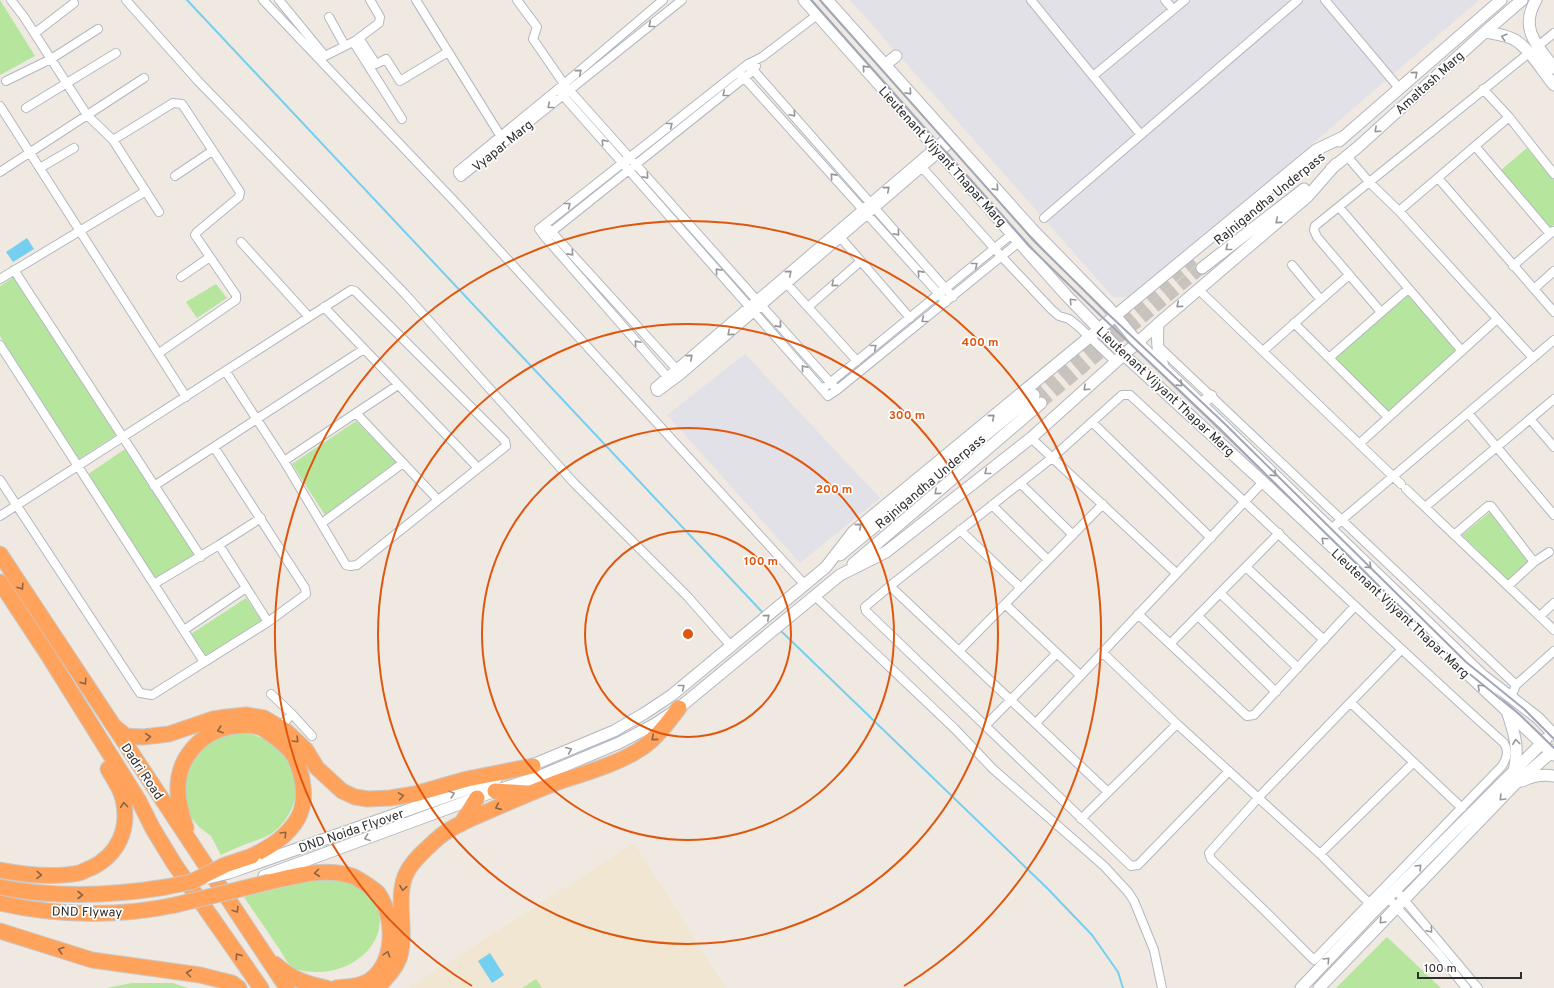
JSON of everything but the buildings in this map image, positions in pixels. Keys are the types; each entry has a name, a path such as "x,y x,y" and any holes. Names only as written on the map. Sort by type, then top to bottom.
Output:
{"highway":[{"name":"Dadri Road","path":"0,554 287,988"},
{"name":"Dadri Road","path":"0,582 139,801 153,829 175,865 261,988"},
{"path":"0,870 25,875 55,875 80,872 101,862 112,852 121,839 125,824 123,799 114,780 75,715 73,695"},
{"path":"377,988 399,960 404,934 401,906 402,887 406,873 414,861 439,837 461,824 530,793 603,767 642,748 660,733 679,708"},
{"path":"113,725 126,736 143,737 169,734 213,719 227,716 264,718 286,731 306,750 317,768 342,791 355,797 368,799 390,798 415,794 467,779 533,766"},
{"path":"191,843 182,817 178,789 180,771 185,759 194,746 205,736 219,729 241,725 262,728 277,738 293,755 300,770 304,788 299,817 290,829 275,844 255,860"},
{"path":"139,801 177,857 184,863 190,861 190,850 171,821 155,788"},
{"path":"495,791 530,793"},
{"path":"461,824 477,798"},
{"name":"DND Flyway","path":"0,887 42,893 80,895 136,892 192,882 225,866 255,860"},
{"path":"266,879 328,872 354,876 377,892 386,911 390,926 391,942 386,958 379,970 368,981 355,987 336,988"},
{"name":"DND Flyway","path":"0,903 35,909 81,913 158,909 266,879"},
{"path":"0,931 92,960 200,975 232,983 239,988"},
{"path":"261,949 285,973 305,983 327,988"}],"main road":[{"name":"Lieutenant Vijyant Thapar Marg","path":"804,0 1066,295 1100,329 1120,358 1263,482 1508,714 1553,753"},
{"name":"Lieutenant Vijyant Thapar Marg","path":"827,0 1032,229 1115,315 1137,342 1482,675 1538,718 1554,733"},
{"name":"Amaltash Marg","path":"1344,137 1491,4 1501,0"},
{"name":"Amaltash Marg","path":"1336,164 1347,156 1522,0"},
{"path":"1536,0 1531,9 1529,22 1533,50 1554,85"},
{"path":"1485,32 1514,40 1522,46 1533,50 1554,68"},
{"path":"885,66 896,56"},
{"path":"826,567 853,532 1089,336 1100,329 1115,315 1316,150 1344,137"},
{"name":"Rajnigandha Underpass","path":"1195,259 1344,137"},
{"path":"840,575 886,552 1032,438 1137,342 1308,196 1336,164"},
{"name":"Rajnigandha Underpass","path":"1202,268 1336,164"},
{"path":"1158,324 1159,356 1165,369"},
{"path":"1201,404 1211,396"},
{"name":"Rajnigandha Underpass","path":"826,567 1038,399 840,575"},
{"name":"DND Noida Flyover","path":"255,860 533,766 614,731 672,695 826,567"},
{"name":"DND Noida Flyover","path":"266,879 495,791 538,777 619,743 655,724 679,708 840,575"},
{"path":"1508,714 1515,736 1517,758 1514,772"},
{"path":"1538,718 1554,722"},
{"path":"1301,988 1372,906 1388,898 1542,743 1554,733"},
{"path":"1319,988 1515,784 1553,753"},
{"path":"1515,784 1531,777 1548,775 1554,776"}],"street":[{"path":"126,0 198,81 406,296 574,483 734,644"},
{"path":"263,0 456,203 802,588"},
{"path":"279,0 325,56 357,39 379,23 380,17 370,0"},
{"path":"416,0 505,143"},
{"path":"517,0 537,27 534,39 564,90 622,163 828,396 1002,257 1016,238"},
{"name":"Vyapar Marg","path":"663,0 564,90 505,143 463,177 458,173 458,170 500,136 564,90 682,0"},
{"path":"1031,0 1141,135"},
{"path":"1165,0 1174,9"},
{"path":"1093,76 1184,0"},
{"path":"1044,218 1298,0"},
{"path":"1325,0 1399,88"},
{"path":"13,1 87,115 113,140 159,212"},
{"path":"34,33 74,3"},
{"path":"548,235 629,170 762,57 817,15"},
{"path":"328,17 345,46"},
{"path":"6,81 51,59 98,29"},
{"path":"1381,312 1317,237 1314,230 1316,226 1483,89 1554,33"},
{"path":"357,39 376,64 386,59 400,81 448,52"},
{"path":"357,39 354,45 402,119"},
{"path":"26,108 116,53"},
{"path":"751,67 873,206 949,299"},
{"path":"742,75 865,212 942,291"},
{"path":"679,372 548,235 539,230 622,163 742,75"},
{"path":"0,172 144,78"},
{"path":"1483,89 1509,117 1554,174"},
{"path":"564,90 630,157 837,390"},
{"path":"113,140 173,103 176,102 182,104 240,192 239,197 195,234 195,237 236,295 236,300 159,353"},
{"path":"774,111 782,102"},
{"path":"0,106 186,397"},
{"path":"1398,211 1509,117"},
{"path":"548,235 669,380 951,138"},
{"path":"1475,146 1552,232 1513,266"},
{"path":"40,168 74,148"},
{"path":"816,158 824,150"},
{"path":"175,176 212,151"},
{"path":"1347,156 1370,183 1398,211 1532,358"},
{"path":"920,165 994,249 1055,313 1062,318 1069,319 1089,336 1120,358"},
{"path":"1438,178 1554,312"},
{"path":"0,279 146,191"},
{"path":"1339,207 1462,351"},
{"path":"759,303 787,284 841,238 865,212"},
{"path":"841,238 910,318"},
{"path":"822,389 994,249 1016,238"},
{"path":"241,242 309,317"},
{"path":"181,277 210,257"},
{"path":"808,307 861,261"},
{"path":"1292,265 1321,300"},
{"path":"14,270 122,438 201,557"},
{"path":"1534,289 1554,271"},
{"path":"1263,351 1349,275"},
{"path":"787,284 857,361"},
{"path":"1198,289 1554,630"},
{"path":"1329,358 1408,289"},
{"path":"0,516 226,372 350,290 356,291 505,441 505,448 357,565 346,565 284,461 226,372"},
{"path":"324,308 478,468"},
{"path":"1359,444 1497,319"},
{"path":"1294,323 1388,417"},
{"path":"1331,529 1554,340"},
{"path":"0,345 204,662"},
{"path":"1158,346 1516,685"},
{"path":"154,486 364,349"},
{"path":"284,461 398,385"},
{"path":"1229,771 1138,865 1131,866 866,611 866,606 960,530 1053,458 1122,395 1130,395 1245,501 1401,650 1504,743 1506,747 1506,759 1502,766 1372,906 1314,960 1210,857 1209,853 1259,797 1351,704 1401,650"},
{"path":"1425,507 1554,398"},
{"path":"356,413 438,500"},
{"path":"1468,413 1554,514"},
{"path":"1530,419 1554,447"},
{"path":"1093,423 1211,538"},
{"path":"1032,438 1176,574"},
{"path":"0,480 140,693 152,695 268,622 305,596 307,592 261,518 214,447"},
{"path":"322,523 403,463"},
{"path":"1036,723 1263,482"},
{"path":"1020,483 1073,535"},
{"path":"959,651 1103,504"},
{"path":"992,505 1048,560"},
{"path":"1454,535 1488,506 1491,506 1534,562"},
{"path":"154,584 201,557 261,518"},
{"path":"960,530 1022,588"},
{"path":"1170,644 1279,533"},
{"path":"218,545 268,622"},
{"path":"1508,586 1534,562 1549,552"},
{"path":"1246,567 1324,640"},
{"path":"890,586 1108,792"},
{"path":"184,630 246,588"},
{"path":"1220,593 1298,668"},
{"path":"812,599 955,729 993,769 1104,866 1128,892 1134,901 1154,950 1162,988"},
{"path":"1540,616 1554,603"},
{"path":"1005,604 1080,675"},
{"path":"1138,614 1246,716 1254,715 1355,606"},
{"path":"1198,616 1276,692"},
{"path":"1511,697 1516,685 1554,651"},
{"path":"1102,652 1177,724 1320,854 1372,906"},
{"path":"985,726 1057,653"},
{"path":"271,694 312,736"},
{"path":"1351,704 1462,808"},
{"path":"280,727 292,714"},
{"path":"1081,819 1177,724"},
{"path":"1320,854 1413,763"},
{"path":"1396,890 1400,903 1466,988"},
{"path":"1388,898 1400,903 1478,988"}],"shaded area":[{"path":"850,0 1479,0 1135,297 1113,297"},
{"path":"745,354 880,498 800,563 667,415"},
{"path":"634,843 726,988 409,988"}],"green space":[{"path":"0,0 35,56 0,75"},
{"path":"1527,148 1554,180 1554,225 1549,229 1500,171"},
{"path":"14,277 116,435 79,459 0,336 0,286"},
{"path":"216,284 227,298 197,318 186,302"},
{"path":"1407,293 1457,351 1387,412 1333,358"},
{"path":"356,421 396,462 325,515 292,464"},
{"path":"125,449 196,557 158,582 87,475"},
{"path":"1490,512 1533,564 1510,583 1462,535"},
{"path":"246,598 262,621 207,657 191,634"},
{"path":"238,732 255,735 270,743 282,753 291,766 295,780 296,795 291,811 277,829 265,837 221,855 211,836 199,827 189,815 186,808 183,785 193,757 216,737"},
{"path":"321,878 336,879 351,883 370,896 379,912 379,928 372,944 359,958 341,968 319,972 294,969 288,963 244,897"},
{"path":"1387,937 1441,988 1336,988"},
{"path":"536,979 542,988 522,988"},
{"path":"132,983 173,983 188,988 107,988"}],"water":[{"path":"27,238 34,249 13,262 6,252"},
{"path":"490,953 504,975 492,983 478,961"}],"waterway":[{"path":"187,0 764,614"},
{"path":"780,630 1047,888 1092,935 1118,972 1123,988"}],"tunnel":[{"path":"1034,395 1195,259"},
{"path":"1041,403 1202,268"}],"railway":[{"path":"811,0 1029,246 1220,429 1461,667 1519,714 1554,748"},
{"path":"820,0 1034,241 1105,311 1225,424 1466,662 1524,709 1554,739"}]}
